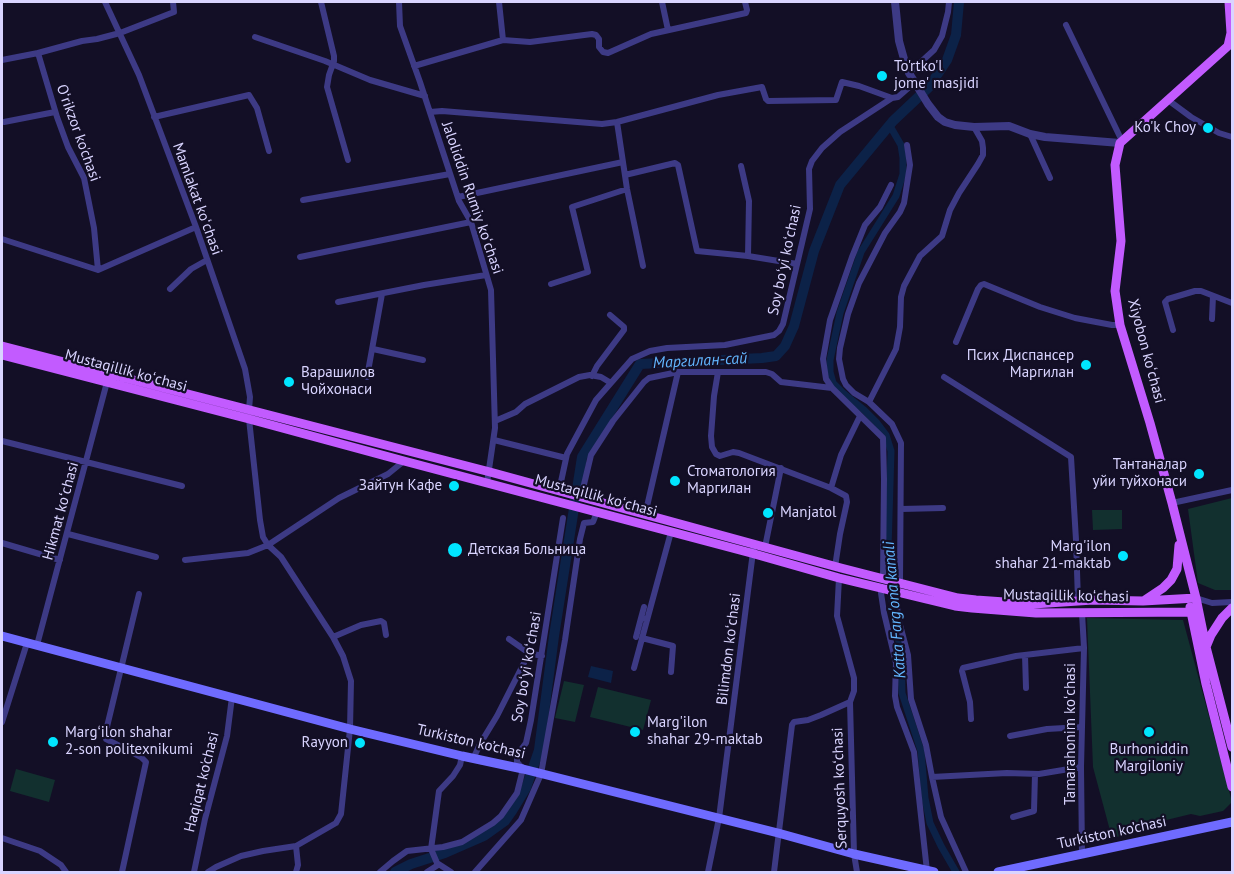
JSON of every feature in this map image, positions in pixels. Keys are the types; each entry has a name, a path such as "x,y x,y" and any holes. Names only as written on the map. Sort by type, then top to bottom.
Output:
{"main road":[{"path":"1121,142 1228,46 1231,33 1230,2"},
{"name":"Xiyobon koʻchasi","path":"1121,142 1115,165 1121,241 1115,291 1120,325 1172,503 1195,612"},
{"name":"Mustaqillik koʻchasi","path":"2,346 249,414 404,461 487,483 564,496"},
{"name":"Mustaqillik koʻchasi","path":"2,355 490,472 564,496 645,514 839,578 882,589 975,600 1033,603 1192,598"},
{"name":"Mustaqillik koʻchasi","path":"583,501 597,512 671,532 754,549 765,547 900,582 913,591 972,608 1036,613 1195,612"},
{"path":"1143,601 1164,588 1171,580 1177,569 1180,537"},
{"path":"1093,600 1094,613"},
{"path":"1206,647 1222,618 1233,608"},
{"path":"1195,612 1233,747"},
{"path":"1195,612 1206,684 1233,787"},
{"name":"Turkiston ko’chasi","path":"2,636 350,729 523,769 931,872"},
{"name":"Turkiston ko’chasi","path":"998,873 1233,822"}],"street":[{"name":"Mamlakat koʻchasi","path":"105,2 139,75 196,227 245,369 250,397 249,414 263,537 281,557 333,637 343,656 351,681 350,729 341,814 336,823 297,846"},
{"path":"2,60 120,33 174,12 173,2"},
{"path":"321,2 334,56 327,87 348,160"},
{"name":"Jaloliddin Rumiy koʻchasi","path":"399,2 400,26 458,197 471,222 491,290 495,421 487,483"},
{"path":"499,2 503,40"},
{"path":"662,2 668,30"},
{"path":"414,66 503,40 530,42 592,34 599,39 599,47 603,52 608,53 651,34 746,13 745,2"},
{"path":"894,2 899,41 909,73 928,104 945,122 974,127 1009,126 1045,137 1121,142 1066,25"},
{"path":"909,73 934,50 942,36 949,2"},
{"path":"255,38 325,61 370,80 425,96"},
{"name":"Oʻrikzor ko'chasi","path":"38,53 68,147 84,178 94,228 98,270"},
{"name":"Jaloliddin Rumiy koʻchasi","path":"430,112 442,111 602,124 718,95 762,87 768,101 836,100 842,82 892,98"},
{"name":"Soy boʻyi koʻchasi","path":"564,496 566,458 596,400 632,359 650,351 725,345 774,335 779,331 783,324 810,209 809,169 812,161 822,148 840,132 892,98 916,86"},
{"path":"154,117 249,95 257,108 269,151"},
{"path":"1168,100 1219,133 1233,137"},
{"path":"4,122 56,112"},
{"path":"617,122 627,189 643,266"},
{"path":"869,402 896,350 904,286 920,256 942,236 954,201 983,155 982,141 974,127"},
{"path":"1030,134 1050,178"},
{"path":"900,582 901,443 892,423 846,385 839,359 848,314 859,283 885,233 904,203 910,165 907,145"},
{"path":"458,197 623,162"},
{"path":"625,175 675,163 678,165 697,251 797,264"},
{"path":"741,166 748,201 748,256"},
{"path":"303,200 450,174"},
{"path":"882,578 883,438 832,388 826,379 823,359 830,320 852,257 865,225 880,207 891,185"},
{"path":"551,284 588,272 572,207 627,189"},
{"path":"300,257 471,222"},
{"path":"2,239 98,270 196,227"},
{"path":"170,289 192,269 207,260"},
{"path":"338,302 486,275"},
{"path":"956,342 978,289 984,284 1040,307 1075,318 1113,326 1120,325"},
{"path":"1173,330 1166,300 1195,291 1205,292 1233,303"},
{"path":"367,377 382,294"},
{"path":"1212,319 1213,296"},
{"path":"592,376 624,330 624,327 610,315"},
{"path":"372,349 423,360"},
{"path":"583,501 591,455 613,421 644,382 657,376 678,372 766,372 781,382 832,388"},
{"path":"645,514 678,372"},
{"path":"718,372 711,436 712,447 717,454 720,456 733,452 739,453 831,488 847,498 836,567"},
{"path":"495,421 579,377 592,376 611,383"},
{"path":"944,377 1071,457 1078,601"},
{"name":"Hikmat koʻchasi","path":"37,645 107,382"},
{"path":"831,488 841,455 860,416"},
{"path":"494,440 566,458"},
{"path":"2,441 182,486"},
{"path":"185,560 248,553 268,545 339,498 388,474 404,461"},
{"path":"765,547 781,468"},
{"path":"1172,503 1233,490"},
{"path":"901,509 943,508"},
{"path":"475,873 521,820 541,774 565,640 580,538 584,523 593,522 597,512"},
{"name":"Soy boʻyi koʻchasi","path":"380,873 407,851 432,850 462,842 501,816 517,793 523,769 517,762 517,755 526,743 563,518"},
{"path":"634,668 639,637 671,532"},
{"path":"68,534 156,557"},
{"path":"2,543 60,560"},
{"name":"Bilimdon koʻchasi","path":"708,873 720,818 754,549"},
{"name":"Serquyosh koʻchasi","path":"839,578 837,616 854,678 854,691 850,702 854,854 857,873"},
{"path":"882,589 884,613 896,663 895,696 914,752 931,872"},
{"path":"122,873 146,762 105,738 139,594"},
{"path":"1192,598 1212,603 1233,602"},
{"path":"1195,612 1212,603"},
{"path":"644,607 644,619"},
{"path":"897,607 908,655 911,699 926,745 941,817 966,873"},
{"name":"Tamarahonim koʻchasi","path":"1082,613 1082,855"},
{"path":"333,637 361,625 381,621 384,623 386,635"},
{"path":"639,637 673,646 671,672"},
{"path":"509,639 529,653 542,656"},
{"path":"2,722 27,643"},
{"path":"971,719 962,669 1025,655 1083,648"},
{"path":"473,759 529,653"},
{"path":"1025,655 1026,688"},
{"name":"Haqiqat ko'chasi","path":"194,873 205,819 227,736 232,697"},
{"name":"Serquyosh koʻchasi","path":"778,832 792,724 808,720 850,702"},
{"path":"1010,736 1047,729 1082,727"},
{"path":"452,873 438,864 432,850 439,791 453,776 460,765 462,756"},
{"path":"932,777 1007,773 1035,774 1081,767"},
{"path":"1012,817 1034,810 1035,774"},
{"path":"774,873 778,832"},
{"path":"2,838 40,850 61,866 64,872"},
{"path":"208,873 241,856 297,846 296,873"},
{"path":"427,873 438,864"}],"green space":[{"path":"1232,498 1232,590 1215,590 1198,583 1188,509"},
{"path":"1092,510 1122,510 1122,529 1093,530"},
{"path":"1087,618 1183,620 1232,802 1223,811 1200,816 1191,814 1154,823 1147,830 1112,838 1093,767"},
{"path":"564,681 584,685 575,722 555,718"},
{"path":"598,687 651,700 643,730 590,717"},
{"path":"16,769 55,780 49,802 10,791"}],"water":[{"path":"591,666 613,671 611,683 588,677"}],"waterway":[{"name":"Маргилан-сай","path":"395,872 484,836 505,821 526,788 539,750 582,457 640,364 762,358 776,356 785,346 794,326 814,251 840,185 893,121 929,87 947,60 956,35 959,2"},
{"name":"Katta Farg'ona kanali","path":"890,126 901,145 903,174 896,196 861,252 840,313 830,360 830,372 833,383 877,423 886,435 891,451 888,549 893,611 901,652 902,693 921,751 925,798 930,823 956,872"}],"place":[{"name":"To'rtko'l jome' masjidi","path":"882,76"},
{"name":"Ko'k Choy","path":"1208,128"},
{"name":"Псих Диспансер Маргилан","path":"1086,365"},
{"name":"Варашилов Чойхонаси","path":"289,382"},
{"name":"Тантаналар уйи туйхонаси","path":"1199,474"},
{"name":"Стоматология Маргилан","path":"675,481"},
{"name":"Зайтун Кафе","path":"454,486"},
{"name":"Manjatol","path":"768,513"},
{"name":"Детская Больница","path":"455,550"},
{"name":"Marg'ilon shahar 21-maktab","path":"1123,556"},
{"name":"Marg'ilon shahar 29-maktab","path":"635,732"},
{"name":"Burhoniddin Margiloniy","path":"1149,732"},
{"name":"Margʻilon shahar 2-son politexnikumi","path":"53,742"},
{"name":"Rayyon","path":"360,743"}]}
